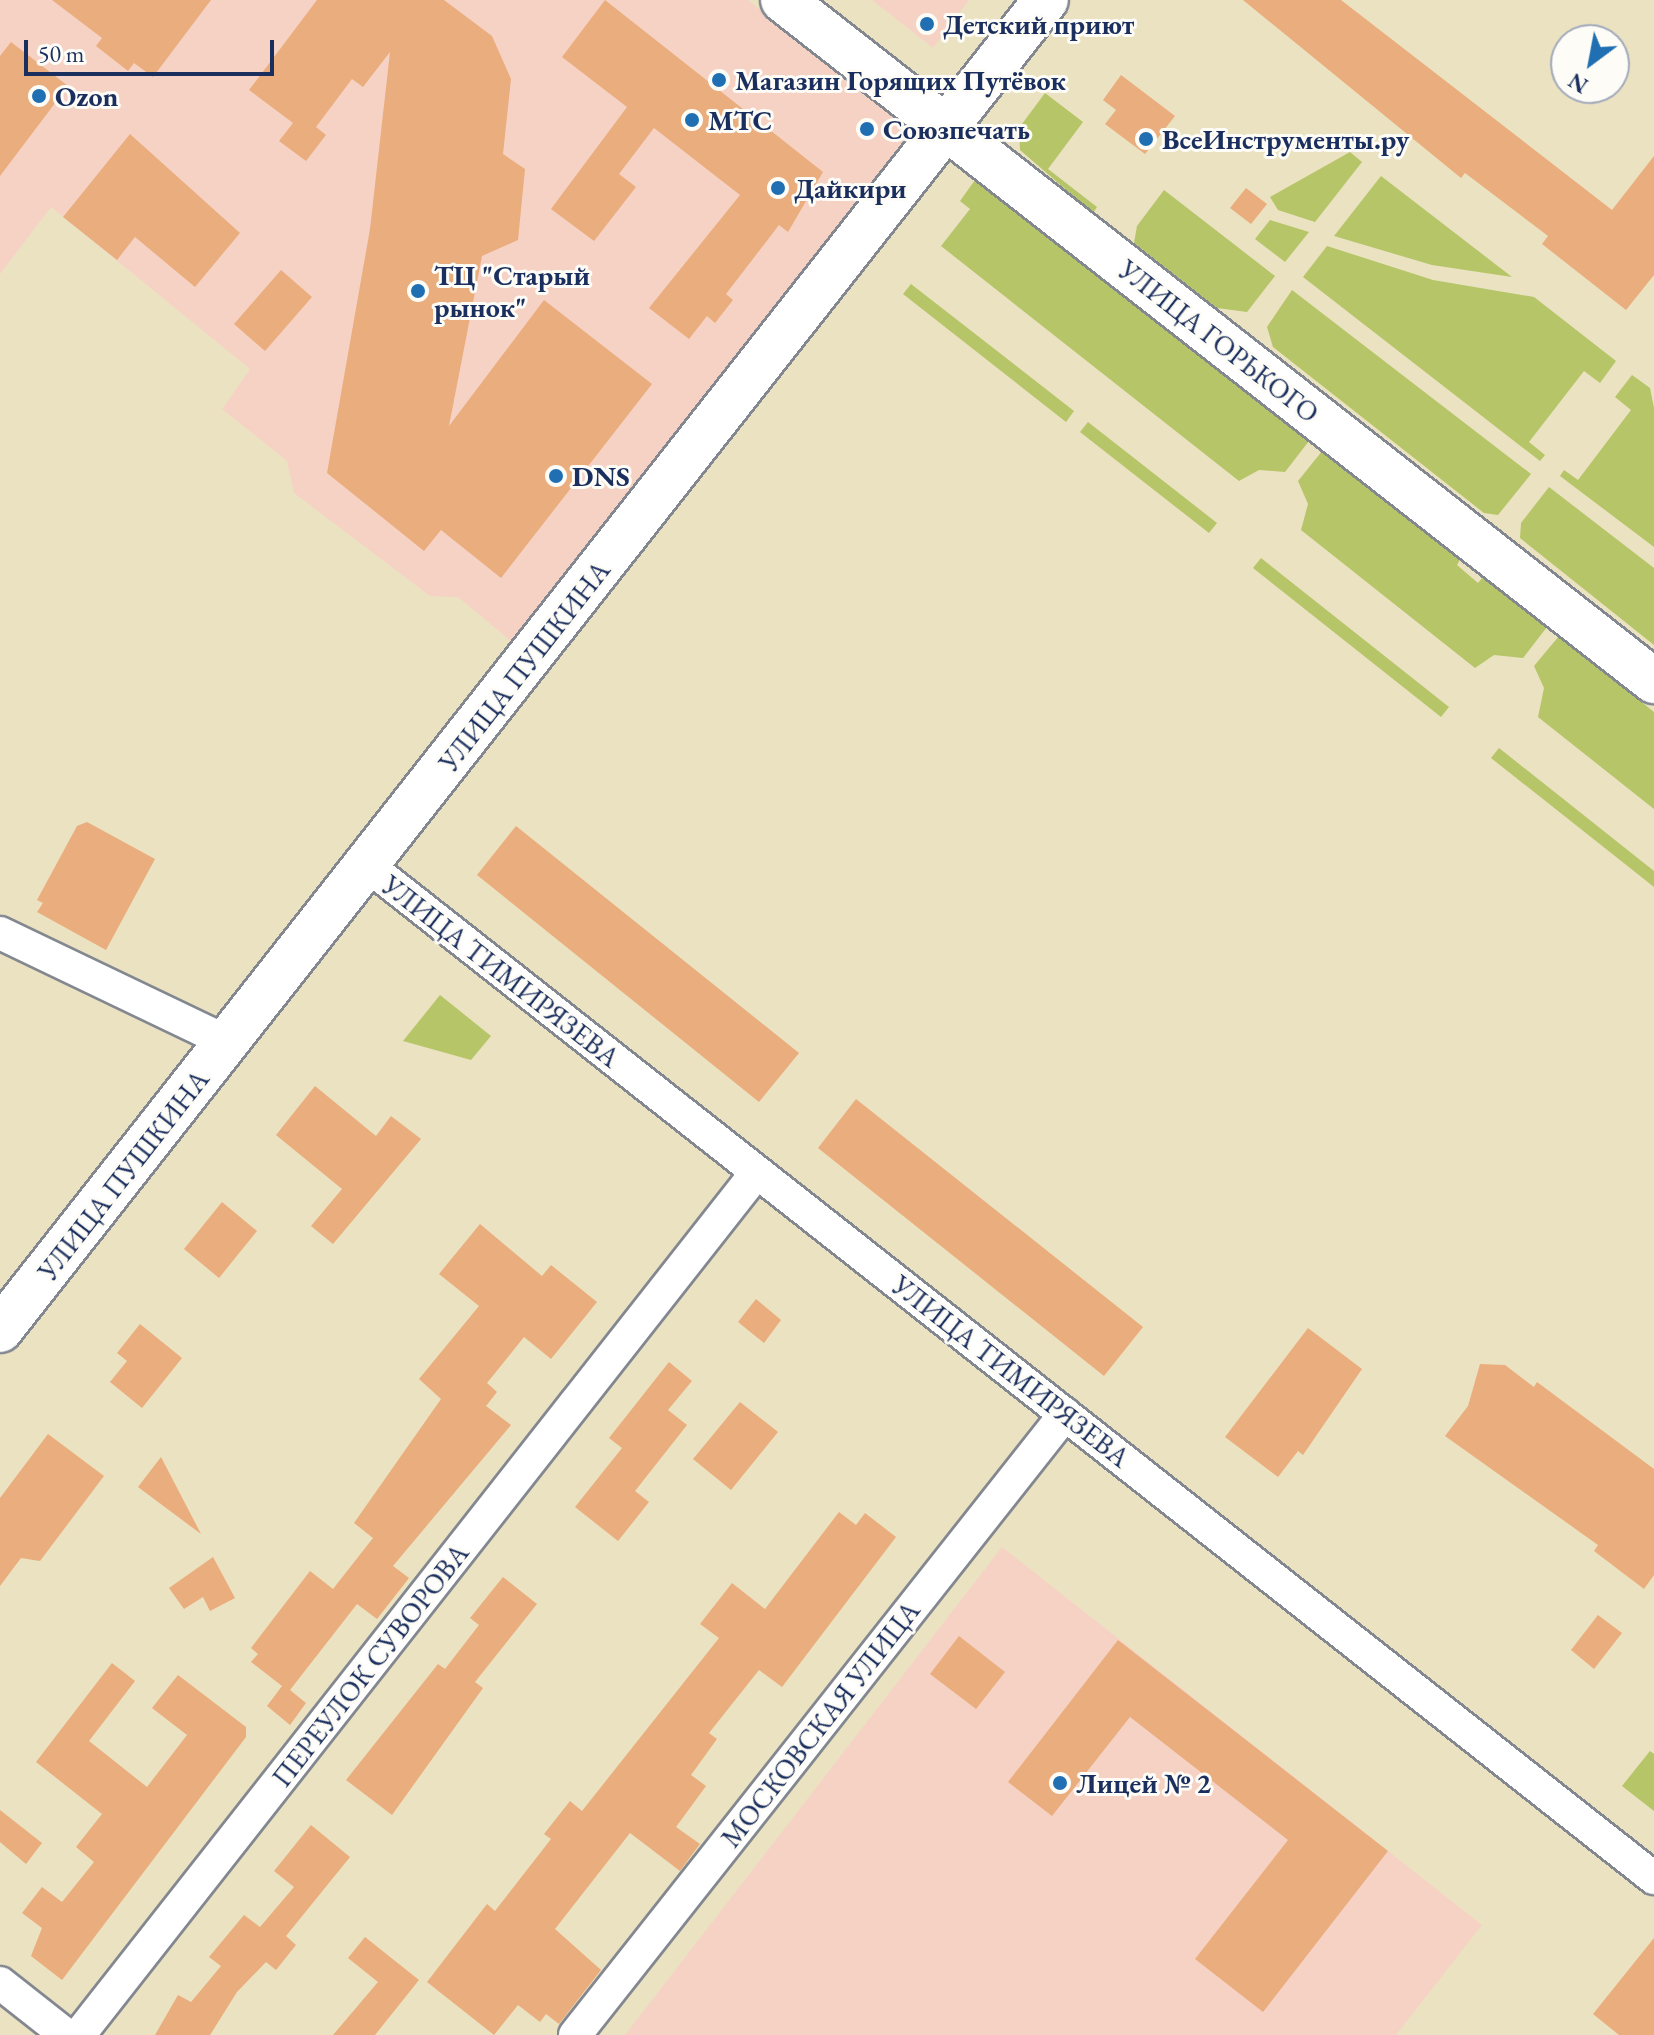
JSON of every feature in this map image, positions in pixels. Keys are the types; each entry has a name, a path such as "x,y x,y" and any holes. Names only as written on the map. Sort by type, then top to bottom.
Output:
{"street":[{"name":"УЛИЦА ГОРЬКОГО","path":"783,0 1654,681"},
{"name":"УЛИЦА ПУШКИНА","path":"0,1330 948,129 1046,0"},
{"name":"УЛИЦА ТИМИРЯЗЕВА","path":"367,865 1654,1878"},
{"path":"0,933 227,1042"},
{"name":"ПЕРЕУЛОК СУВОРОВА","path":"79,2035 757,1172"},
{"name":"МОСКОВСКАЯ УЛИЦА","path":"575,2035 1065,1414"},
{"path":"0,1983 66,2035"}],"shaded area":[{"path":"0,0 748,0 893,113 903,141 518,647 458,597 430,596 294,493 287,461 222,409 250,369 51,207 0,274"},
{"name":"Детский приют","path":"872,0 969,0 933,48"},
{"name":"Лицей № 2","path":"1002,1547 1482,1925 1396,2035 625,2035"}],"green space":[{"path":"1045,93 1083,122 1048,169 1097,207 1093,213 1020,150 1019,128"},
{"path":"1350,152 1362,162 1315,222 1278,210 1270,197"},
{"path":"1381,176 1512,277 1432,265 1334,236"},
{"path":"975,180 1309,441 1285,472 1259,470 1239,481 941,246 970,209 960,201"},
{"path":"1164,190 1275,276 1247,312 1217,308 1134,243 1137,226"},
{"path":"1270,220 1309,232 1285,262 1255,239"},
{"path":"1327,246 1433,280 1534,297 1616,361 1600,383 1584,371 1529,442 1545,455 1540,461 1303,277"},
{"path":"911,284 1074,411 1066,422 903,294"},
{"path":"1292,290 1531,474 1498,515 1484,513 1273,347 1267,327"},
{"path":"1632,375 1650,388 1654,408 1654,547 1560,476 1564,470 1578,480 1631,410 1615,397"},
{"path":"1088,422 1217,523 1209,533 1080,432"},
{"path":"1323,450 1461,558 1457,565 1478,583 1484,576 1547,627 1523,658 1494,655 1475,668 1301,530 1308,504 1298,481"},
{"path":"1549,487 1654,568 1654,645 1520,538 1521,523"},
{"path":"1261,558 1449,707 1441,717 1253,568"},
{"path":"1559,636 1654,712 1654,809 1538,717 1544,688 1534,666"},
{"path":"1499,748 1654,871 1654,887 1491,758"},
{"path":"440,995 491,1036 471,1060 403,1041"},
{"path":"1650,1751 1654,1754 1654,1811 1622,1786"}],"building":[{"path":"52,0 211,0 153,77 134,63 128,71 96,46 102,38"},
{"name":"ТЦ \"Старый рынок\"","path":"317,0 444,0 492,36 511,79 503,154 525,169 518,240 482,256 449,426 544,300 652,384 501,578 441,530 424,551 327,473 370,229 390,52 363,87 352,79 316,127 326,135 306,161 279,141 293,123 249,90"},
{"path":"605,0 823,172 788,232 779,225 726,294 733,300 715,323 707,316 689,339 649,308 740,195 654,128 619,174 636,187 594,241 551,209 627,107 562,57"},
{"path":"1243,0 1341,0 1612,210 1654,156 1654,275 1626,310 1542,244 1548,236 1465,173 1461,178"},
{"path":"11,42 68,86 0,176 0,56"},
{"path":"1121,75 1175,116 1145,154 1105,124 1116,110 1103,100"},
{"path":"130,134 240,233 195,287 135,237 117,260 63,217"},
{"path":"1246,188 1267,204 1251,224 1230,208"},
{"path":"281,270 312,297 265,351 234,324"},
{"path":"87,822 155,859 106,950 37,912 43,903 37,900 77,826"},
{"path":"516,826 799,1053 759,1102 477,875"},
{"path":"315,1086 376,1136 391,1116 421,1139 333,1244 311,1226 342,1189 276,1135"},
{"path":"856,1099 1143,1327 1104,1376 818,1148"},
{"path":"222,1202 257,1231 219,1278 184,1249"},
{"path":"480,1224 542,1276 551,1265 597,1302 551,1359 524,1337 487,1383 497,1392 486,1406 511,1425 393,1566 409,1578 377,1619 357,1604 290,1690 306,1703 290,1725 267,1706 282,1686 251,1662 258,1654 251,1648 310,1571 333,1589 373,1538 354,1523 441,1399 419,1379 479,1306 439,1274"},
{"path":"756,1299 781,1320 764,1343 738,1322"},
{"path":"140,1324 182,1358 142,1408 110,1382 127,1361 117,1353"},
{"path":"1308,1328 1362,1369 1303,1455 1298,1451 1278,1477 1225,1437"},
{"path":"669,1362 692,1381 668,1410 687,1425 635,1491 649,1502 618,1541 575,1507 622,1448 609,1438"},
{"path":"1480,1364 1505,1365 1534,1387 1537,1382 1654,1469 1654,1575 1644,1589 1594,1551 1598,1545 1445,1436 1468,1406"},
{"path":"740,1402 778,1432 731,1490 693,1459"},
{"path":"48,1434 104,1476 40,1561 21,1558 0,1586 0,1498"},
{"path":"161,1457 201,1534 138,1487"},
{"path":"839,1512 856,1525 865,1513 896,1537 782,1687 759,1670 709,1733 717,1739 691,1775 706,1786 676,1827 700,1844 680,1871 630,1833 555,1929 601,1970 559,2024 546,2014 540,2022 518,2005 494,2035 427,1982 487,1904 495,1911 551,1839 544,1834 570,1801 582,1811 719,1638 700,1624 732,1583 765,1609"},
{"path":"213,1557 235,1598 210,1611 203,1597 184,1609 169,1588"},
{"path":"503,1577 537,1604 475,1682 483,1688 392,1815 346,1780 438,1664 445,1669 479,1625 470,1618"},
{"path":"1598,1615 1622,1633 1594,1669 1571,1650"},
{"path":"959,1636 1005,1672 976,1709 930,1674"},
{"path":"1118,1640 1388,1851 1263,2012 1195,1959 1288,1840 1130,1717 1052,1816 1008,1782"},
{"path":"112,1663 135,1681 89,1741 147,1787 187,1735 152,1708 178,1675 246,1727 246,1737 62,1980 31,1956 42,1928 22,1913 42,1887 62,1902 94,1862 76,1847 102,1814 36,1762"},
{"path":"0,1810 42,1843 26,1864 0,1842"},
{"path":"311,1825 350,1857 286,1936 296,1945 276,1970 266,1962 237,1992 210,2035 155,2035 178,1995 191,2002 221,1966 209,1957 244,1915 260,1927 294,1887 274,1871"},
{"path":"365,1937 419,1980 375,2035 333,2035 378,1982 348,1958"},
{"path":"1654,1938 1654,2035 1619,2035 1593,2014"}],"place":[{"name":"Детский приют","path":"927,24"},
{"name":"Магазин Горящих Путёвок","path":"719,80"},
{"name":"Ozon","path":"39,96"},
{"name":"МТС","path":"692,120"},
{"name":"Союзпечать","path":"867,129"},
{"name":"ВсеИнструменты.ру","path":"1146,139"},
{"name":"Дайкири","path":"778,188"},
{"name":"ТЦ \"Старый рынок\"","path":"418,291"},
{"name":"DNS","path":"556,476"},
{"name":"Лицей № 2","path":"1060,1783"}]}
